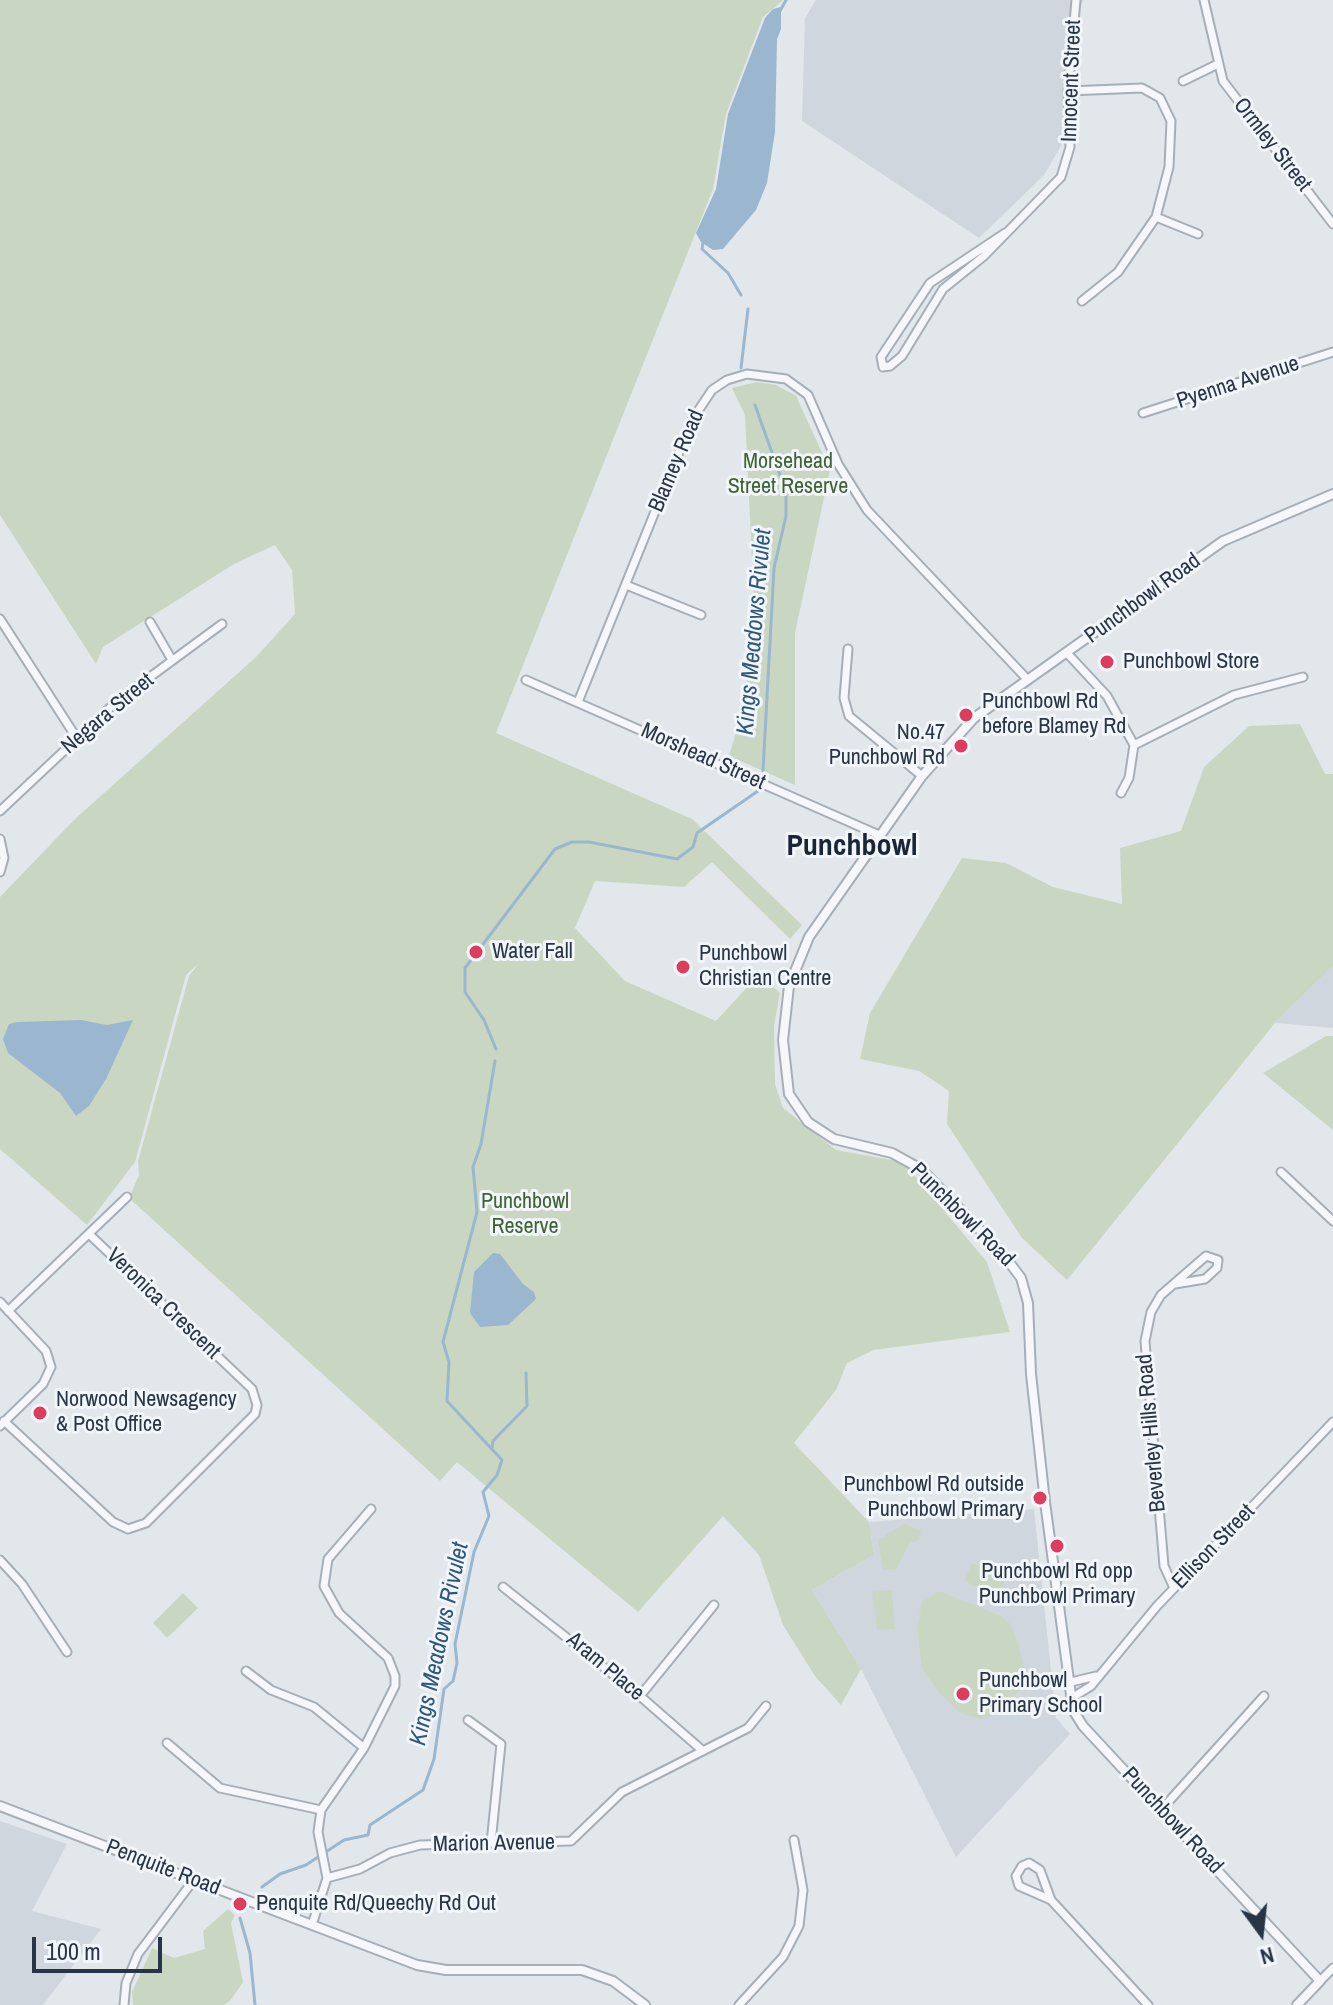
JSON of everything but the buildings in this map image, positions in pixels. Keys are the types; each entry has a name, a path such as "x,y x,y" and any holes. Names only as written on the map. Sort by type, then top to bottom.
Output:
{"street":[{"name":"Innocent Street","path":"1005,233 930,283 881,357 883,367 890,366 902,356 943,289 984,256 1051,188 1066,168 1070,147 1068,91 1076,0"},
{"name":"Ormley Street","path":"1204,0 1218,64 1229,90 1333,224"},
{"path":"1183,81 1218,64"},
{"path":"1068,91 1142,88 1166,105 1171,121 1171,147 1156,217 1118,272 1082,301"},
{"path":"1156,217 1198,234"},
{"name":"Pyenna Avenue","path":"1143,413 1333,352"},
{"name":"Blamey Road","path":"578,702 701,403 727,380 747,374 786,379 808,395 838,464 867,510 1027,679"},
{"name":"Punchbowl Road","path":"1320,1981 1083,1726 1070,1699 1067,1683 1031,1378 1028,1303 1021,1278 1003,1254 921,1169 892,1153 834,1139 808,1122 793,1102 784,1075 784,1011 795,968 818,922 922,776 974,718 1237,533 1333,494"},
{"path":"626,585 701,615"},
{"path":"0,619 76,737"},
{"path":"150,622 172,660"},
{"name":"Negara Street","path":"0,811 116,702 222,624"},
{"path":"848,649 844,698 849,716 922,776"},
{"path":"1067,653 1107,696 1134,745 1129,778 1121,793"},
{"path":"1134,745 1234,695 1303,677"},
{"name":"Morshead Street","path":"526,680 879,835"},
{"path":"0,839 4,858 0,872"},
{"path":"1281,1172 1333,1221"},
{"path":"8,1311 127,1197"},
{"name":"Veronica Crescent","path":"2,1423 113,1522 128,1529 146,1523 255,1414 257,1405 252,1389 89,1234"},
{"name":"Beverley Hills Road","path":"1174,1588 1164,1566 1145,1341 1156,1303 1175,1284 1206,1256 1218,1260 1217,1268 1205,1279 1175,1284"},
{"path":"0,1302 46,1351 51,1367 43,1384 2,1423"},
{"name":"Ellison Street","path":"1070,1699 1083,1694 1174,1588 1333,1422"},
{"path":"312,1925 327,1878 318,1832 321,1810 364,1748 389,1699 395,1676 388,1658 332,1604 323,1576 328,1559 371,1509"},
{"path":"0,1560 22,1584 67,1652"},
{"name":"Aram Place","path":"503,1587 518,1595 703,1751"},
{"path":"640,1696 714,1605"},
{"path":"246,1671 271,1690 314,1707 364,1748"},
{"path":"1067,1683 1098,1675"},
{"path":"1161,1810 1264,1696"},
{"name":"Marion Avenue","path":"327,1878 360,1869 390,1853 412,1847 571,1841 622,1792 748,1728 766,1706"},
{"path":"468,1720 501,1744 491,1843"},
{"path":"167,1743 220,1788 321,1810"},
{"name":"Penquite Road","path":"0,1806 431,1968 582,1970 613,1981 645,2005"},
{"path":"739,2005 783,1957 799,1926 803,1890 794,1840"},
{"path":"1051,1900 1019,1886 1016,1876 1022,1866 1029,1863 1040,1870 1051,1900 1148,2005"},
{"path":"124,2005 126,1983 138,1954 193,1881"},
{"path":"1297,2005 1333,1968"}],"shaded area":[{"path":"816,0 1083,0 1075,22 1075,122 1044,175 979,238 802,121 805,18"},
{"path":"1333,966 1333,1028 1275,1023"},
{"name":"Punchbowl Primary School","path":"1034,1509 1056,1718 1070,1734 956,1857 861,1669 812,1590 874,1555 869,1522"},
{"path":"0,1821 67,1844 32,1911 101,1929 43,2005 0,2005"}],"green space":[{"name":"Punchbowl Reserve","path":"0,0 783,0 763,17 726,114 713,189 496,733 692,819 802,925 790,939 712,862 684,887 595,881 575,928 625,981 716,1021 759,974 780,993 774,1026 775,1084 783,1108 836,1150 903,1162 987,1262 1010,1332 874,1350 847,1363 836,1390 794,1443 869,1522 874,1555 812,1590 861,1669 841,1705 815,1676 783,1625 759,1555 723,1516 638,1612 457,1462 440,1481 129,1198 139,1175 138,1161 189,976 199,963 186,975 135,1162 87,1225 0,1149 0,897 75,819 256,657 295,614 292,570 275,545 234,564 103,647 96,664 0,515"},
{"name":"Morsehead Street Reserve","path":"757,382 776,385 796,396 830,470 795,633 795,785 729,756 745,703 754,601 745,415 732,388"},
{"path":"1300,724 1325,774 1333,774 1333,966 1275,1023 1067,1280 1022,1238 947,1124 949,1091 919,1071 860,1059 870,1013 962,858 1006,863 1053,887 1122,904 1120,848 1181,831 1204,767 1249,726"},
{"path":"1326,1036 1333,1036 1333,1130 1263,1073"},
{"path":"904,1524 921,1530 919,1540 910,1543 896,1569 883,1570 878,1540"},
{"path":"972,1563 1006,1578 999,1596 964,1581"},
{"path":"892,1590 895,1629 877,1630 872,1592"},
{"path":"939,1591 1001,1616 1010,1624 1018,1642 1025,1675 1018,1692 1001,1712 982,1719 962,1714 940,1694 922,1669 917,1627 922,1602"},
{"path":"183,1593 198,1608 167,1638 153,1623"},
{"path":"228,1909 235,1915 231,1923 243,1982 230,2001 224,2005 133,2005 132,1992 152,1948 174,1958 205,1949 203,1931"}],"water":[{"path":"781,7 781,29 777,39 775,132 767,183 756,210 723,249 713,250 701,242 696,233 716,189 728,114 765,18 773,9"},
{"path":"81,1020 107,1025 133,1020 106,1079 89,1106 76,1116 60,1093 8,1053 3,1039 9,1024 17,1022"},
{"path":"493,1253 500,1254 523,1284 534,1292 536,1299 508,1325 480,1327 470,1313 474,1272"}],"waterway":[{"name":"Kings Meadows Rivulet","path":"780,11 786,0"},
{"name":"Kings Meadows Rivulet","path":"703,242 702,249 728,273 741,295"},
{"name":"Kings Meadows Rivulet","path":"741,368 748,309"},
{"name":"Kings Meadows Rivulet","path":"755,405 786,492 786,516 774,568 763,771"},
{"name":"Kings Meadows Rivulet","path":"496,1049 484,1020 465,992 465,968 555,849 572,842 589,842 677,859 693,847 697,833 758,791"},
{"name":"Kings Meadows Rivulet","path":"262,1887 280,1874 306,1865 344,1840 368,1835 370,1825 423,1790 434,1759 444,1689 453,1681 457,1663 455,1644 474,1552 489,1516 483,1492 497,1475 502,1460 447,1401 449,1362 443,1342 477,1212 473,1167 481,1144 495,1061"},
{"path":"492,1448 493,1441 527,1406 526,1373"},
{"name":"Kings Meadows Rivulet","path":"240,1918 250,1953 255,2005"}],"place":[{"name":"Punchbowl Store","path":"1107,662"},
{"name":"Punchbowl Rd before Blamey Rd","path":"966,715"},
{"name":"No.47 Punchbowl Rd","path":"961,746"},
{"name":"Water Fall","path":"476,952"},
{"name":"Punchbowl Christian Centre","path":"683,967"},
{"name":"Norwood Newsagency & Post Office","path":"40,1413"},
{"name":"Punchbowl Rd outside Punchbowl Primary","path":"1040,1498"},
{"name":"Punchbowl Rd opp Punchbowl Primary","path":"1057,1546"},
{"name":"Punchbowl Primary School","path":"963,1694"},
{"name":"Penquite Rd/Queechy Rd Out","path":"240,1904"}],"district":[{"name":"Punchbowl","path":"852,847"}]}
